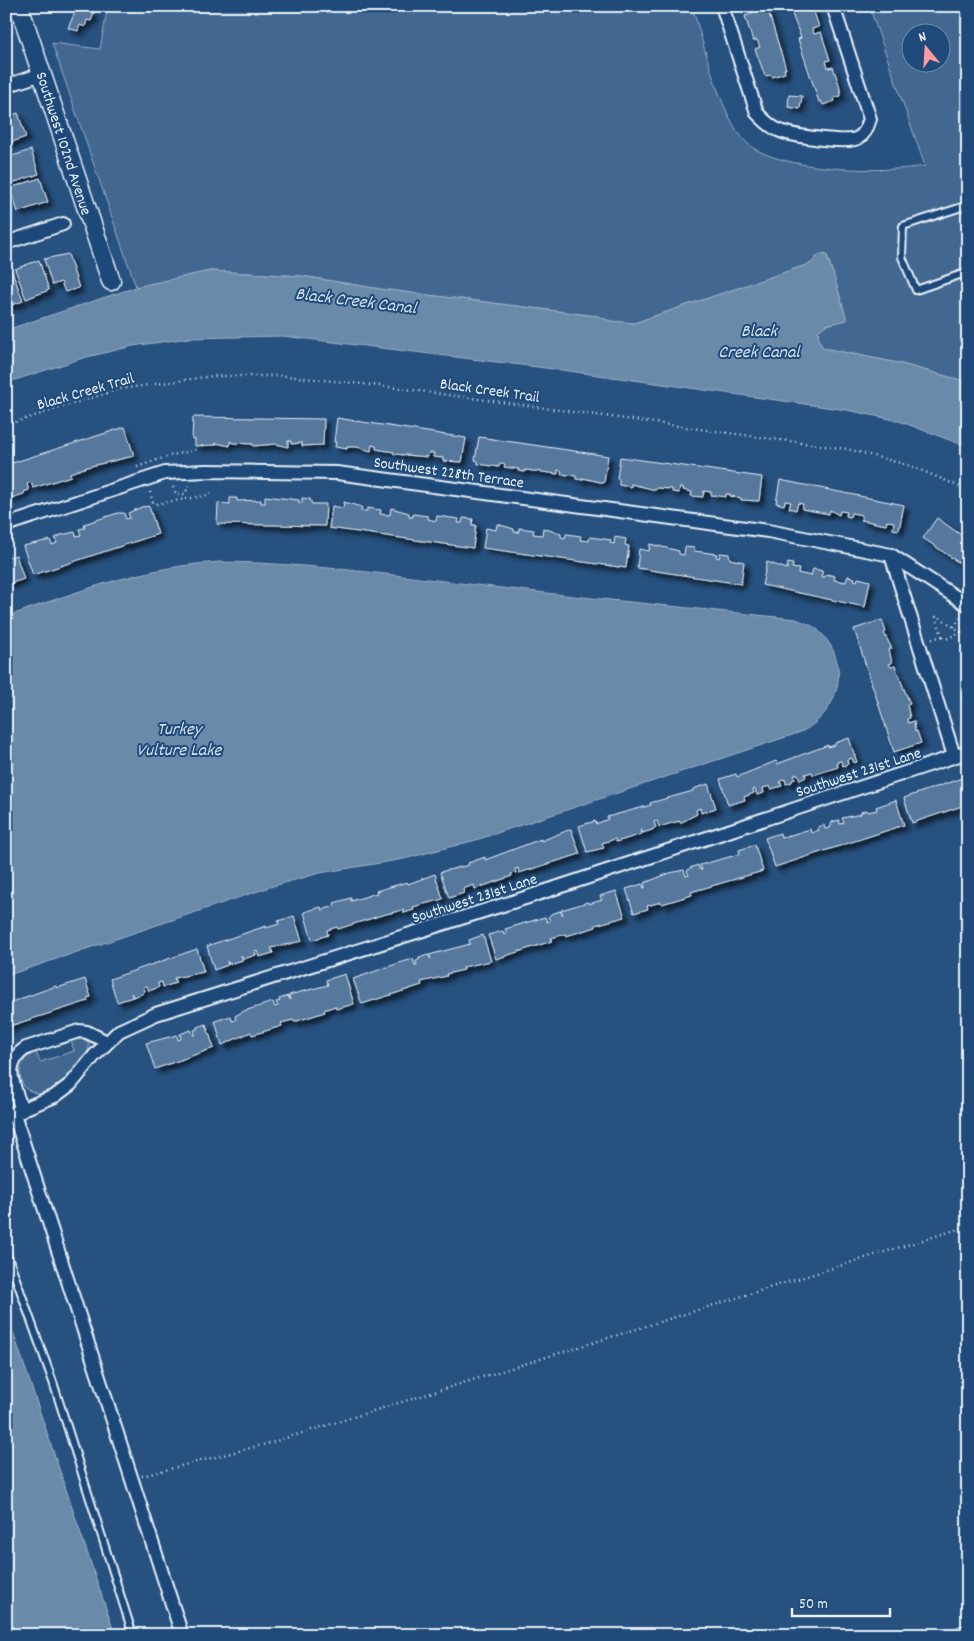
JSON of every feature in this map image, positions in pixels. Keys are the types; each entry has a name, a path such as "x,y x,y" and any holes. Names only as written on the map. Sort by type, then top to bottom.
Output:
{"street":[{"name":"Southwest 102nd Avenue","path":"19,6 111,281"},
{"path":"722,6 757,112 768,124 779,131 844,142 856,139 865,133 870,119 833,6"},
{"path":"6,86 42,74"},
{"path":"6,243 63,224"},
{"name":"Southwest 228th Terrace","path":"6,525 166,473 294,471 337,473 768,531 891,555"},
{"path":"891,555 968,605"},
{"path":"891,555 954,756"},
{"name":"Southwest 231st Lane","path":"14,1114 46,1101 64,1090 107,1042 128,1026 156,1014 525,898 968,752"},
{"path":"107,1042 87,1032 79,1031 20,1052 10,1065 14,1114 182,1635"},
{"path":"956,1635 968,1631"}],"lane":[{"path":"968,205 903,226 902,257 916,290 968,272"},
{"path":"6,1251 53,1382 133,1635"}],"path":[{"name":"Black Creek Trail","path":"6,426 120,389 213,376 301,377 390,387 847,450 912,466 968,490"},
{"path":"137,467 172,455 196,450"},
{"path":"180,495 188,490 189,485"},
{"path":"173,487 176,494 180,495 181,500"},
{"path":"150,492 154,504 215,492"},
{"path":"932,639 942,636 946,639 961,634 954,626 937,616 942,636"},
{"path":"954,626 960,618"},
{"path":"131,1478 270,1443 968,1226"}],"shaded area":[{"path":"108,6 692,6 721,98 737,131 747,143 762,153 806,165 833,168 885,169 925,166 869,6 968,6 968,382 898,363 823,348 819,341 818,331 825,325 847,320 827,255 818,255 812,263 634,323 610,321 597,316 380,289 302,276 210,271 136,287 52,43 100,49"},
{"path":"83,1039 89,1043 85,1057 63,1081 40,1095 26,1089 21,1078 20,1068 30,1055 36,1052 40,1062 74,1051 71,1040"}],"water":[{"name":"Black Creek Canal","path":"825,253 847,320 826,325 818,331 819,341 823,348 898,363 968,382 968,447 899,421 847,410 562,370 283,336 189,338 133,346 83,358 6,383 6,330 136,287 210,271 302,276 380,289 597,316 610,321 634,323 812,263 818,255"},
{"name":"Turkey Vulture Lake","path":"220,562 329,568 796,619 816,629 831,645 836,658 838,683 835,695 821,717 801,732 476,840 404,859 320,873 273,886 6,976 6,617 58,598 138,575 192,564"},
{"path":"6,1311 115,1635 6,1635"}],"building":[{"path":"69,6 88,6 87,10 94,13 91,21 87,20 85,27 80,25 78,31 68,28 76,10"},
{"path":"743,6 767,7 786,69 784,69 785,73 772,77 771,75 765,76 755,49 760,47 757,40 753,41 745,16 752,14 750,7 744,9"},
{"path":"789,6 812,6 819,27 812,29 814,34 821,32 830,60 826,61 828,68 833,67 839,84 841,96 834,98 835,101 823,105 821,101 819,102 798,39 801,38"},
{"path":"789,95 802,96 800,109 788,107"},
{"path":"18,113 26,137 6,144 6,117"},
{"path":"31,150 39,174 9,184 6,176 6,158"},
{"path":"40,178 48,202 18,212 10,188"},
{"path":"68,254 79,288 65,292 61,282 52,285 44,259"},
{"path":"39,260 49,290 26,299 15,269"},
{"path":"12,271 23,301 6,307 6,273"},
{"path":"193,417 324,419 323,445 302,446 302,443 291,444 291,441 288,441 288,447 276,444 253,446 253,444 233,443 230,441 230,446 216,443 216,445 195,446 195,439 192,439"},
{"path":"337,418 466,438 462,462 443,461 443,458 433,457 434,453 429,453 428,457 394,454 394,452 376,449 376,446 372,445 371,451 357,447 347,447 347,449 335,447"},
{"path":"125,427 134,456 87,467 70,473 71,476 33,488 31,482 27,484 29,490 24,492 24,494 8,499 6,465"},
{"path":"479,437 608,456 604,483 583,478 583,480 576,479 576,476 561,474 562,471 558,470 558,474 525,470 525,472 518,471 519,469 504,467 505,464 500,463 499,467 478,464 478,461 475,460"},
{"path":"620,457 762,477 759,501 741,500 741,498 730,496 730,494 726,494 726,497 711,495 711,492 704,491 703,497 691,496 692,492 683,490 684,488 680,487 679,493 672,492 672,489 656,488 656,490 631,484 631,487 619,485 619,479 617,479"},
{"path":"780,480 904,505 899,530 893,529 894,522 887,521 886,525 861,520 862,515 851,513 850,517 846,516 847,512 840,511 839,515 830,510 829,514 802,509 803,504 798,503 796,510 789,508 791,502 785,501 784,505 776,503"},
{"path":"265,496 299,500 299,503 302,503 302,498 310,499 312,504 326,504 325,526 217,524 218,503 230,504 230,498 237,498 237,501 261,500 261,503 265,503"},
{"path":"344,502 362,507 361,511 367,511 367,508 381,510 380,514 390,515 391,508 409,513 409,517 413,517 413,514 428,516 428,519 436,521 437,516 459,519 458,523 462,523 463,518 473,519 472,525 476,525 473,548 329,528 332,506 343,508"},
{"path":"144,506 149,506 158,534 33,575 23,546 50,540 52,545 57,543 55,538 61,535 75,532 76,536 81,535 79,529 85,528 84,524 118,513 124,513 126,519 130,518 128,513"},
{"path":"937,518 968,540 968,569 923,538"},
{"path":"497,524 514,529 514,532 519,532 519,528 534,530 533,534 542,535 543,528 561,534 561,537 565,538 566,534 581,536 580,540 589,541 590,537 611,540 610,543 614,544 615,537 626,539 625,545 629,546 626,568 483,548 486,528 496,530"},
{"path":"650,544 679,551 679,554 684,555 685,547 695,548 694,551 717,554 716,557 719,558 720,553 729,554 730,559 744,562 741,584 637,568 639,549 649,551"},
{"path":"8,553 10,557 16,555 24,579 6,585 6,554"},
{"path":"767,562 787,569 788,563 793,564 792,568 799,569 798,573 811,576 813,569 823,571 821,577 825,577 826,574 835,576 834,580 846,582 848,576 855,578 854,580 857,581 858,578 870,581 865,607 762,585"},
{"path":"882,620 886,632 884,633 892,649 889,649 892,663 889,664 891,667 895,666 910,704 907,705 910,718 907,719 908,723 914,721 915,732 917,731 921,743 894,752 854,629"},
{"path":"968,695 968,716 961,697"},
{"path":"849,738 857,762 854,763 852,758 847,760 848,764 843,766 841,761 837,762 838,767 813,775 812,772 805,774 806,777 800,780 798,774 794,775 795,779 792,782 786,784 785,779 780,781 782,786 771,789 770,786 763,788 764,793 757,795 755,789 753,790 754,793 744,797 745,800 728,805 720,779 736,774 737,777 776,761 777,764 828,745 828,747 835,745 835,743"},
{"path":"968,776 968,804 912,823 904,798"},
{"path":"708,784 716,808 701,813 700,808 696,810 697,814 680,823 680,821 659,827 657,821 654,822 656,827 652,830 643,833 641,829 642,834 616,842 615,839 602,843 604,848 587,852 579,826 595,821 596,824 608,819 607,817 651,805 650,803 693,791 693,789"},
{"path":"896,800 904,825 775,867 765,838 780,833 781,838 810,829 811,833 819,830 818,827 824,825 825,829 830,828 832,822 839,820 840,824 844,823 842,818 861,814 861,812 867,810 868,812 877,810 876,807"},
{"path":"571,829 580,854 519,873 518,868 515,869 516,873 511,874 512,876 475,889 474,885 463,889 464,893 449,898 440,872 469,865 468,863 485,857 485,860"},
{"path":"755,845 763,871 691,892 692,895 662,904 661,902 647,906 648,909 634,913 626,889 642,884 645,888 644,883 670,873 684,870 686,876 689,875 687,871 690,868 698,865 700,870 702,870 700,865 740,854 739,850"},
{"path":"435,874 443,899 413,907 414,910 404,913 403,910 338,929 337,927 327,930 328,935 312,940 304,912 321,907 322,910 335,906 334,903 351,898 351,901 377,893 376,891 407,882 408,884"},
{"path":"616,891 625,917 595,925 596,927 566,936 566,934 551,938 552,941 496,959 488,935 503,931 504,935 507,934 505,929 545,917 547,922 550,921 548,917 551,914 560,911 563,915 561,910 602,900 600,896"},
{"path":"294,916 302,941 271,948 273,953 259,957 257,951 255,952 256,955 244,959 241,955 243,960 229,964 227,961 228,965 214,970 207,946 266,926 266,928 279,924 278,921"},
{"path":"483,935 491,961 463,967 464,970 421,982 422,985 362,1004 353,979 413,959 415,965 417,965 416,961 419,958 428,955 431,959 429,955 470,944 469,940"},
{"path":"197,949 204,972 174,978 176,983 163,987 162,982 158,983 159,987 149,991 147,986 144,987 145,991 142,994 117,1002 110,979"},
{"path":"345,974 354,1004 336,1009 335,1006 324,1010 325,1012 294,1022 293,1020 281,1023 282,1026 252,1035 251,1032 222,1045 215,1021 231,1016 232,1021 236,1020 235,1016 244,1011 273,1002 275,1007 278,1006 276,1002 280,1001 279,999 288,996 290,1000 289,995 328,985 326,980"},
{"path":"85,979 91,997 87,998 88,1001 13,1025 6,1030 6,1004 56,986 57,988"},
{"path":"206,1024 214,1048 155,1069 146,1043 177,1035 178,1040 181,1039 180,1034 191,1030 193,1035 195,1035 194,1030 197,1027"}]}
